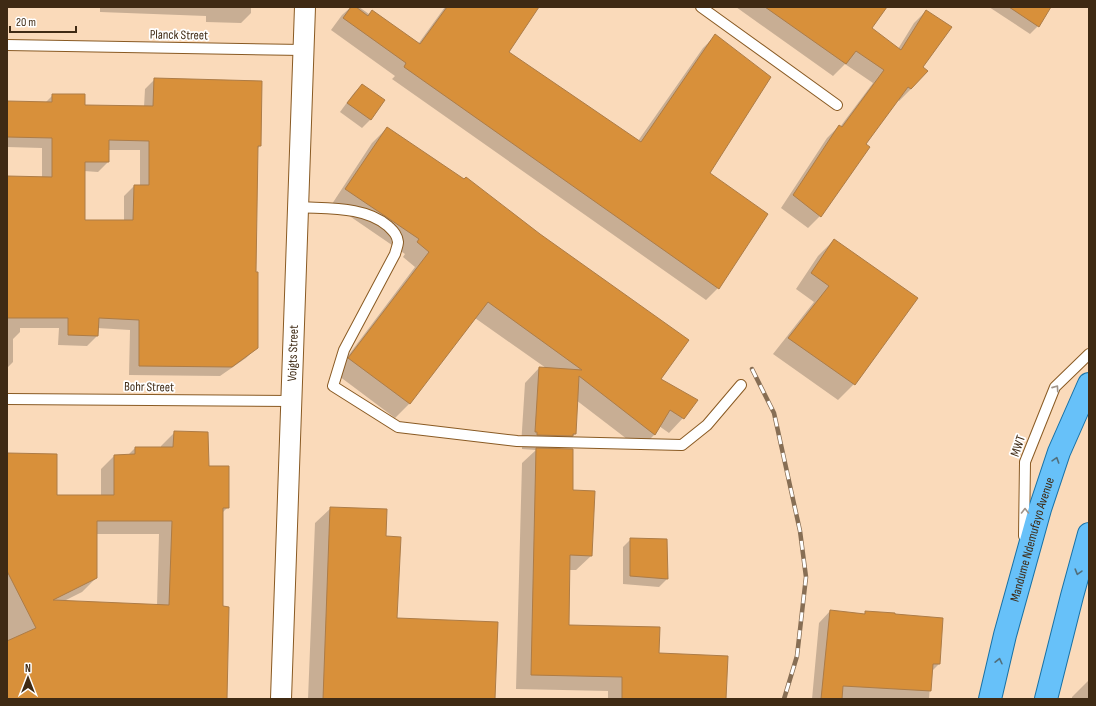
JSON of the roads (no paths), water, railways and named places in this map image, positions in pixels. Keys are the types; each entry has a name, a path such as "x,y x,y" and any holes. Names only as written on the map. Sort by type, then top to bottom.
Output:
{"main road":[{"name":"Mandume Ndemufayo Avenue","path":"990,699 1005,635 1040,509 1059,452 1089,384"},
{"path":"1046,699 1089,534"}],"street":[{"name":"Voigts Street","path":"281,699 305,7"}],"lane":[{"path":"701,7 837,106"},
{"name":"Planck Street","path":"7,45 303,50"},
{"path":"298,207 355,211 371,215 395,232 398,242 395,254 344,350 333,386 398,428 516,441 682,445 707,425 741,384"},
{"name":"MWT","path":"1024,564 1025,462 1054,387 1089,354"},
{"name":"Bohr Street","path":"7,399 291,401"}],"railway":[{"path":"752,369 774,413 800,531 806,577 797,656 784,699"}]}
